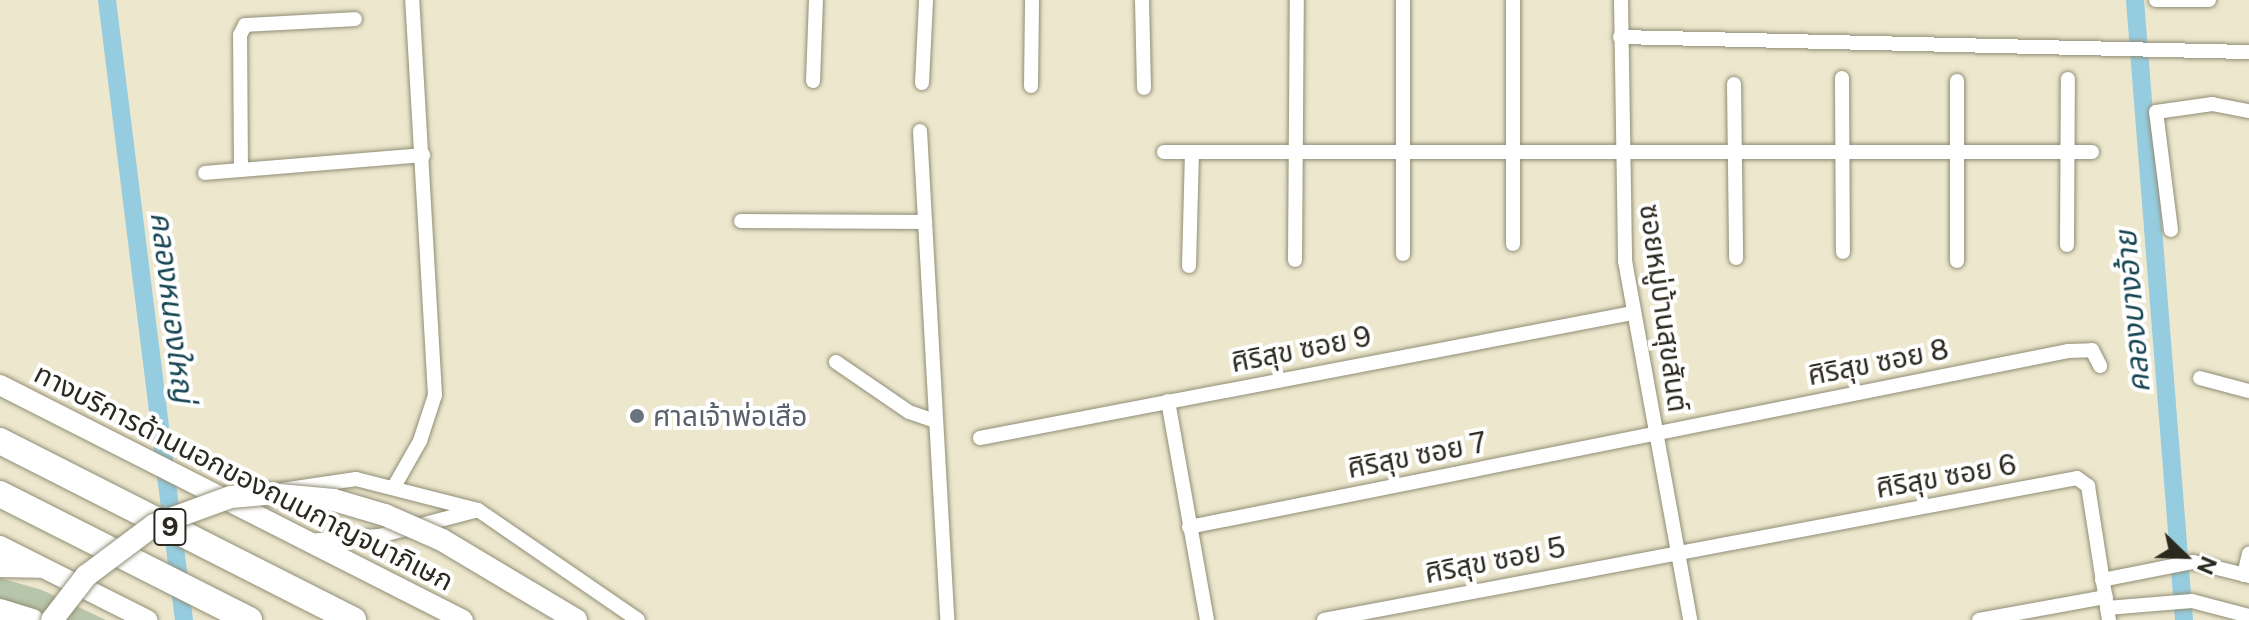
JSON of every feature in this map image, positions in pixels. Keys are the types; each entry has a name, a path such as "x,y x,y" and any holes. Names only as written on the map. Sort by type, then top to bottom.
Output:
{"highway":[{"name":"9","path":"0,441 353,620"},
{"name":"9","path":"0,494 249,620"}],"main road":[{"name":"ทางบริการด้านนอกของถนนกาญจนาภิเษก","path":"0,385 463,620"},
{"path":"52,620 86,576 154,525 231,497 268,494 334,500 385,515 442,540 576,620"},
{"path":"0,546 147,620"},
{"path":"0,567 43,568"},
{"path":"0,610 33,620"}],"street":[{"path":"395,485 420,441 435,395 412,0"},
{"path":"813,81 816,0"},
{"path":"922,83 926,0"},
{"path":"1031,86 1032,0"},
{"path":"1142,0 1144,88"},
{"path":"1295,260 1297,0"},
{"path":"1403,0 1406,155 1403,254"},
{"path":"1513,0 1513,244"},
{"name":"ซอยหมู่บ้านสุขสันต์","path":"1621,0 1618,148 1633,313 1690,620"},
{"path":"2156,0 2209,0"},
{"path":"241,170 240,35 245,25 355,19"},
{"path":"1620,37 2249,52"},
{"path":"1842,78 1845,151 1843,252"},
{"path":"2067,245 2065,152 2068,79"},
{"path":"1957,81 1957,261"},
{"path":"1734,84 1736,258"},
{"path":"2171,230 2156,112 2212,104 2249,111"},
{"path":"920,131 947,620"},
{"path":"1164,152 1514,156 1618,148 2092,152"},
{"path":"1189,266 1192,154"},
{"path":"205,173 423,155"},
{"path":"741,221 924,222"},
{"name":"ศิริสุข ซอย 9","path":"980,438 1633,313"},
{"name":"ศิริสุข ซอย 8","path":"1656,433 2068,351 2092,350 2100,366"},
{"path":"836,362 909,412 935,421"},
{"path":"2200,378 2249,391"},
{"path":"1168,401 1207,620"},
{"name":"ศิริสุข ซอย 7","path":"1189,527 1656,433"},
{"name":"ศิริสุข ซอย 6","path":"1676,551 2077,478 2088,486 2107,608"},
{"path":"249,512 257,498 297,484 356,479 395,485 478,510 638,620"},
{"path":"305,541 379,536 478,510"},
{"name":"ศิริสุข ซอย 5","path":"1324,620 1676,551"},
{"path":"2102,580 2193,562 2246,575 2249,554"},
{"path":"1979,620 2192,601 2249,616"}],"green space":[{"path":"0,578 42,590 106,620 0,620"}],"waterway":[{"name":"คลองหนองใหญ่","path":"107,0 184,620"},
{"name":"คลองบางอ้าย","path":"2135,0 2184,620"}],"place":[{"name":"ศาลเจ้าพ่อเสือ","path":"637,416"}]}
